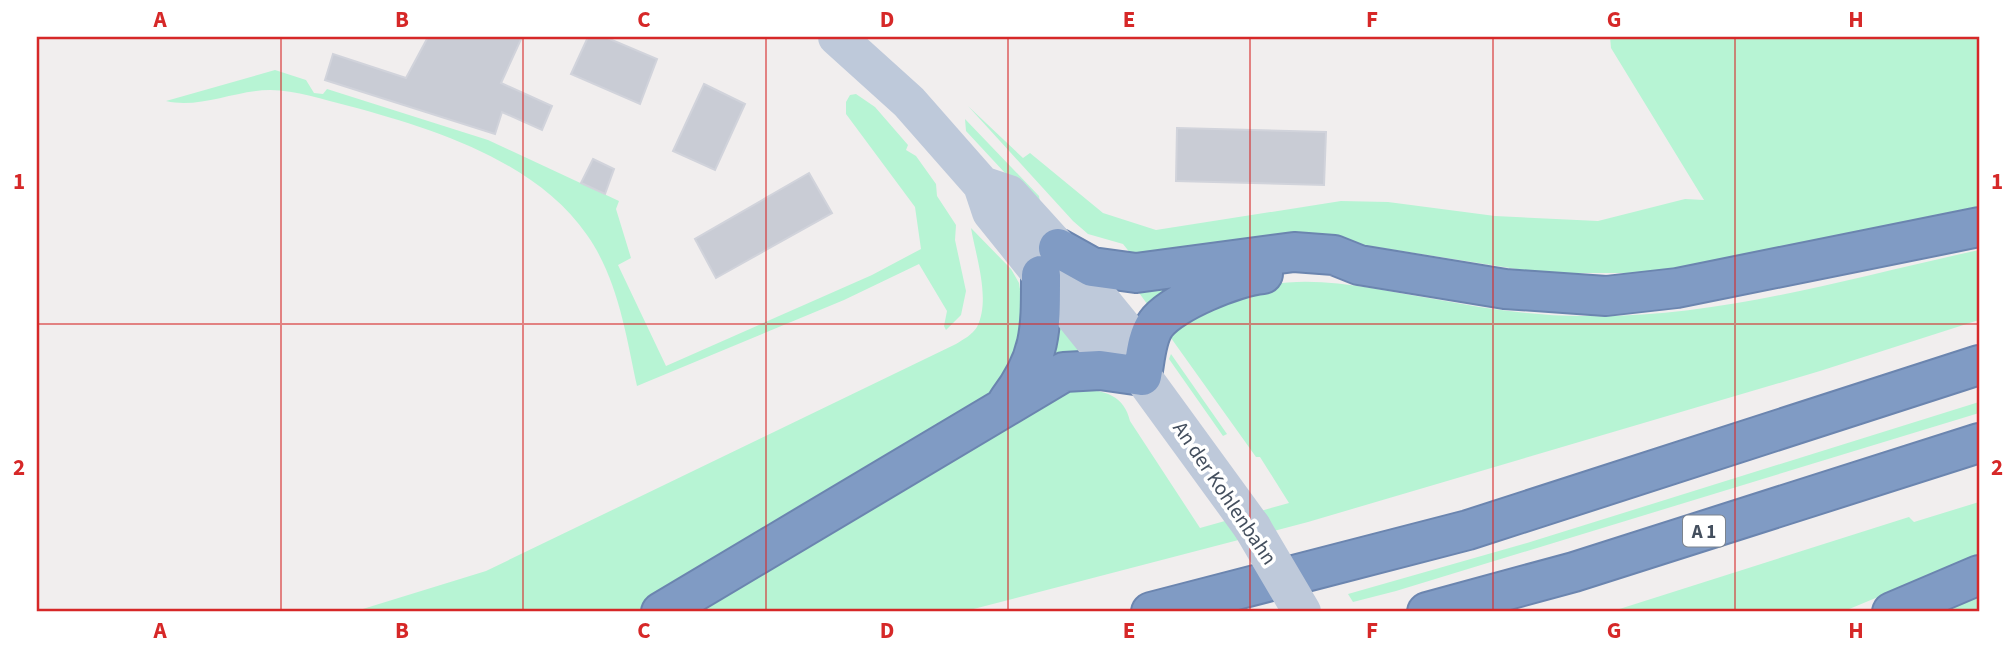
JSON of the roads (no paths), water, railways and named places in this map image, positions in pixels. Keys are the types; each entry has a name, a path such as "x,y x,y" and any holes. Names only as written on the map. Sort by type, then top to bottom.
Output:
{"highway":[{"path":"1004,405 1025,379 1035,359 1050,261 1136,272 1294,253 1334,255 1359,265 1504,289 1606,296 1677,288 1979,227"},
{"path":"661,612 1004,405 1064,372 1100,370 1142,376 1156,324 1187,300 1251,275 1359,265"},
{"path":"1151,612 1468,530 1979,365"},
{"name":"A 1","path":"1427,612 1574,572 1979,443"},
{"path":"1892,612 1979,575"}],"main road":[{"name":"An der Kohlenbahn","path":"837,37 909,102 982,185 1009,194 1050,261 1135,342 1142,376 1243,514 1302,612"}]}
